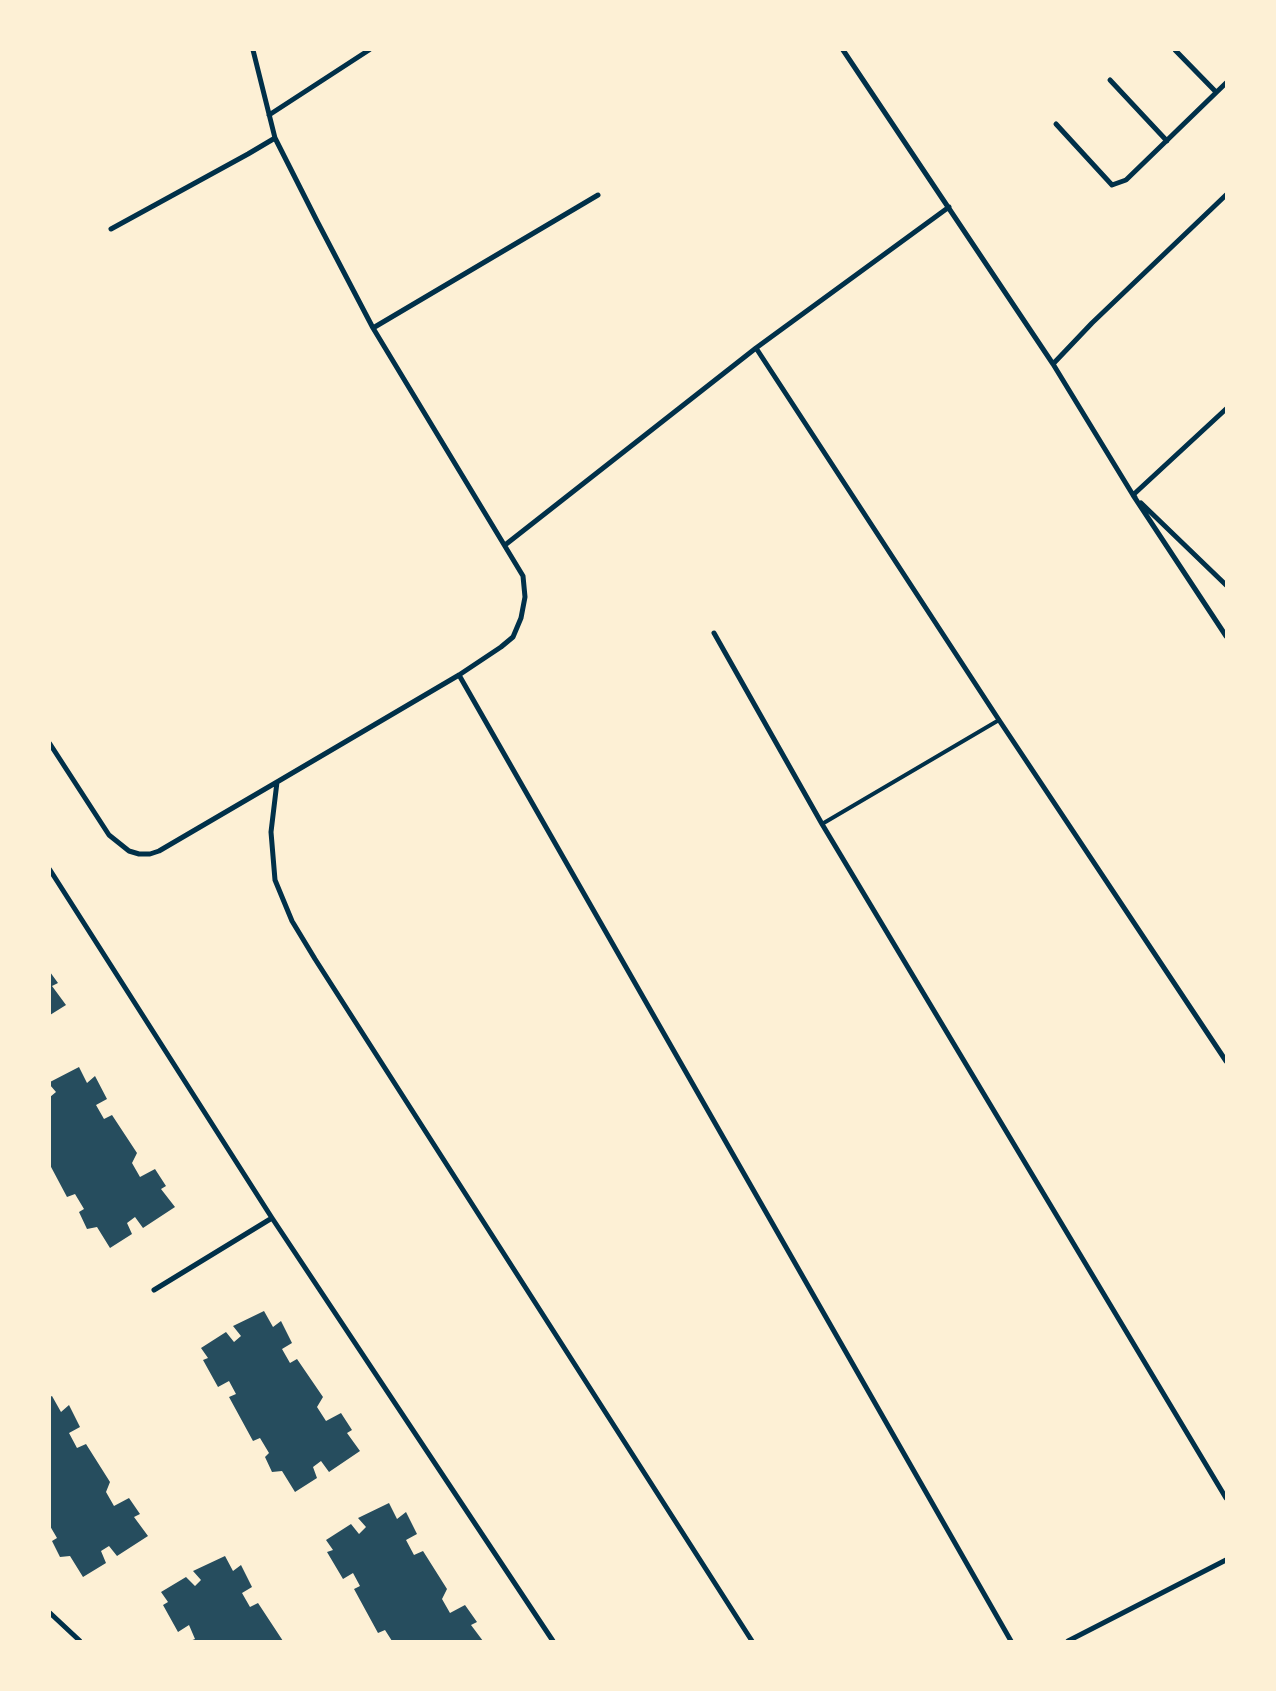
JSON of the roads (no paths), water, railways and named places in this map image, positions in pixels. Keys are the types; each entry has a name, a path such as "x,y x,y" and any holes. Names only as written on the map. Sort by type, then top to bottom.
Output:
{"street":[{"path":"50,744 109,835 119,845 138,854 150,854 159,851 459,675 500,648 512,637 521,618 525,597 523,576 373,328 275,138 253,50"},
{"path":"269,114 369,50"},
{"path":"843,50 1053,364 1133,495 1226,636"},
{"path":"1175,50 1216,92"},
{"path":"1110,80 1167,141"},
{"path":"1056,124 1112,185 1126,180 1226,82"},
{"path":"111,229 275,138"},
{"path":"373,328 598,195"},
{"path":"1053,364 1092,323 1226,195"},
{"path":"505,546 756,348 949,207"},
{"path":"756,348 999,720 1226,1061"},
{"path":"1133,495 1226,409"},
{"path":"1133,495 1226,585"},
{"path":"714,633 822,824 1226,1498"},
{"path":"459,675 1011,1641"},
{"path":"277,782 271,832 275,880 292,921 320,968 752,1641"},
{"path":"50,870 272,1218 553,1641"},
{"path":"154,1290 272,1218"},
{"path":"1068,1641 1226,1560"},
{"path":"50,1613 80,1641"}],"lane":[{"path":"822,824 999,720"}]}
